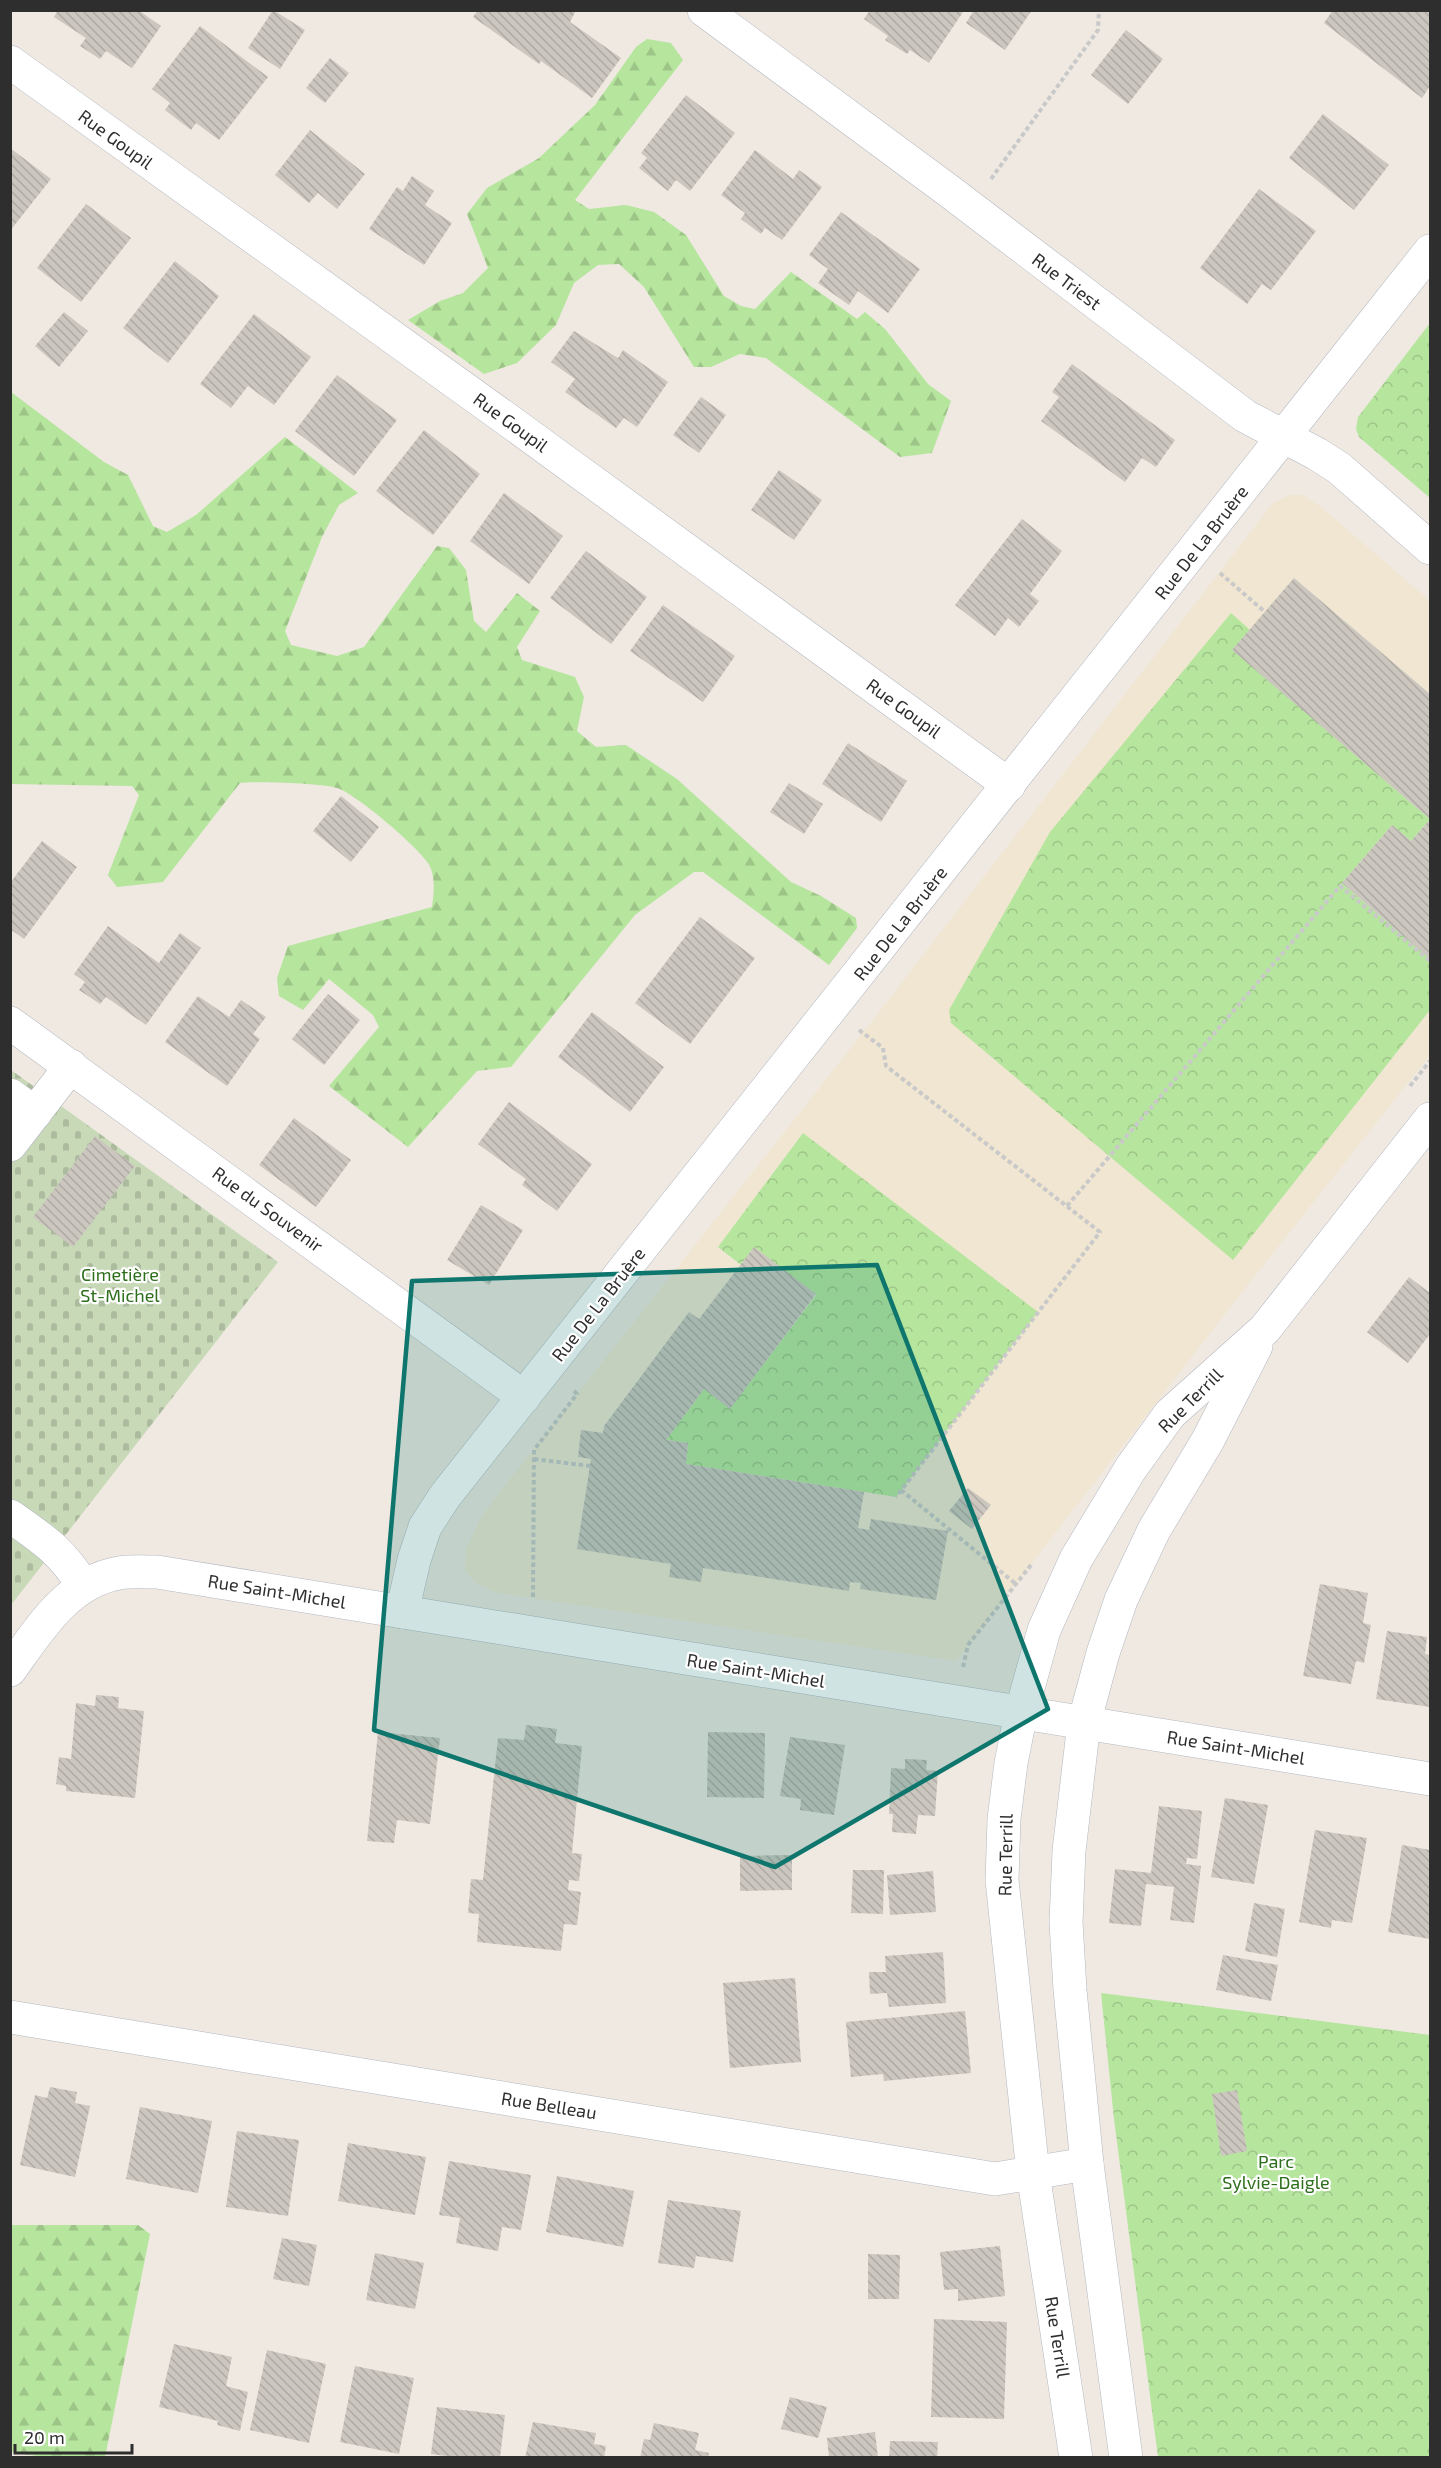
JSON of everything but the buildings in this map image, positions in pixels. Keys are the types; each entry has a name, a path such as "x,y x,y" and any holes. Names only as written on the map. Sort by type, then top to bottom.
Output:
{"street":[{"name":"Rue Triest","path":"704,10 971,207 1245,416 1339,468 1431,548"},
{"name":"Rue Goupil","path":"10,62 501,415 1009,785"},
{"name":"Rue De La Bruère","path":"402,1612 414,1560 425,1527 446,1496 1431,251"},
{"name":"Rue du Souvenir","path":"10,1023 524,1398"},
{"path":"10,1145 23,1104 71,1066"},
{"name":"Rue Terrill","path":"1076,2457 1033,2173 1002,1880 1004,1819 1011,1763 1021,1713 1044,1630 1076,1559 1131,1468 1170,1414 1264,1329 1418,1155 1431,1119"},
{"name":"Rue Terrill","path":"1126,2457 1088,2164 1070,1990 1066,1922 1069,1851 1084,1723 1103,1653 1121,1600 1154,1530 1208,1440 1264,1329"},
{"path":"10,1516 55,1548 70,1564 83,1586 48,1618 10,1670"},
{"name":"Rue Saint-Michel","path":"83,1586 118,1573 157,1572 1431,1779"},
{"name":"Rue Belleau","path":"10,2017 995,2179 1088,2164"}],"path":[{"path":"971,207 1098,30 1099,10"},
{"path":"1194,551 1264,612"},
{"path":"1067,1207 1340,886 1431,962"},
{"path":"832,1009 883,1048 886,1066 1100,1232 896,1497"},
{"path":"526,1633 533,1597 534,1450 577,1394 546,1370"},
{"path":"534,1459 590,1466"},
{"path":"901,1490 1016,1584"}],"highlighted area":[{"path":"877,1265 1048,1709 775,1867 374,1730 412,1281"}],"shaded area":[{"path":"1290,495 1302,495 1320,506 1430,601 1430,694 1294,578 1250,630 1230,614 1233,1260 1430,1010 1430,1055 1228,1310 956,1661 498,1593 476,1583 465,1570 466,1550 478,1523 492,1502 869,1025 1273,503","holes":["803,1133 1029,1325 896,1497 864,1492 858,1528 869,1530 872,1519 947,1531 936,1600 860,1589 861,1583 850,1582 848,1591 703,1568 701,1581 671,1564 577,1548 591,1459 578,1457 581,1430 603,1433 604,1426 689,1312 699,1319 740,1265 718,1247","968,1488 991,1506 973,1529 949,1511"]}],"green space":[{"path":"647,39 671,43 683,60 575,200 589,209 626,205 654,212 686,235 724,296 741,306 755,309 791,272 857,319 865,312 885,329 928,384 951,401 932,453 900,457 766,358 740,354 711,367 694,367 644,287 619,264 598,265 574,283 556,325 517,363 484,374 408,320 440,301 463,293 488,268 467,214 487,188 539,158 595,105 636,47"},
{"path":"1430,323 1430,498 1359,437 1356,429 1358,417"},
{"path":"11,392 104,462 128,475 153,526 167,532 196,515 285,437 358,493 339,505 322,537 285,631 291,645 337,656 364,647 437,546 449,548 466,570 474,621 486,632 517,593 540,611 517,647 522,660 575,677 584,697 577,731 596,747 626,745 677,779 791,882 821,896 856,918 857,928 829,965 703,872 694,872 635,915 511,1067 477,1071 408,1147 329,1086 379,1027 373,1015 329,979 303,1010 279,996 277,978 288,946 432,907 434,884 431,868 422,855 400,834 340,789 275,782 240,783 163,882 117,887 108,875 139,795 132,786 11,784"},
{"path":"1231,613 1250,630 1233,650 1430,819 1411,841 1392,825 1342,883 1430,959 1430,1010 1233,1260 951,1023 949,1010 1050,832"},
{"name":"Cimetière St-Michel","path":"11,1070 278,1262 11,1605"},
{"path":"803,1133 1038,1312 896,1497 686,1464 688,1443 666,1440 704,1389 730,1408 816,1295 754,1247 741,1265 718,1247"},
{"name":"Parc Sylvie-Daigle","path":"1101,1993 1430,2035 1430,2457 1158,2457 1114,2119"},
{"path":"11,2225 138,2225 150,2234 105,2457 43,2457 11,2452"}]}
